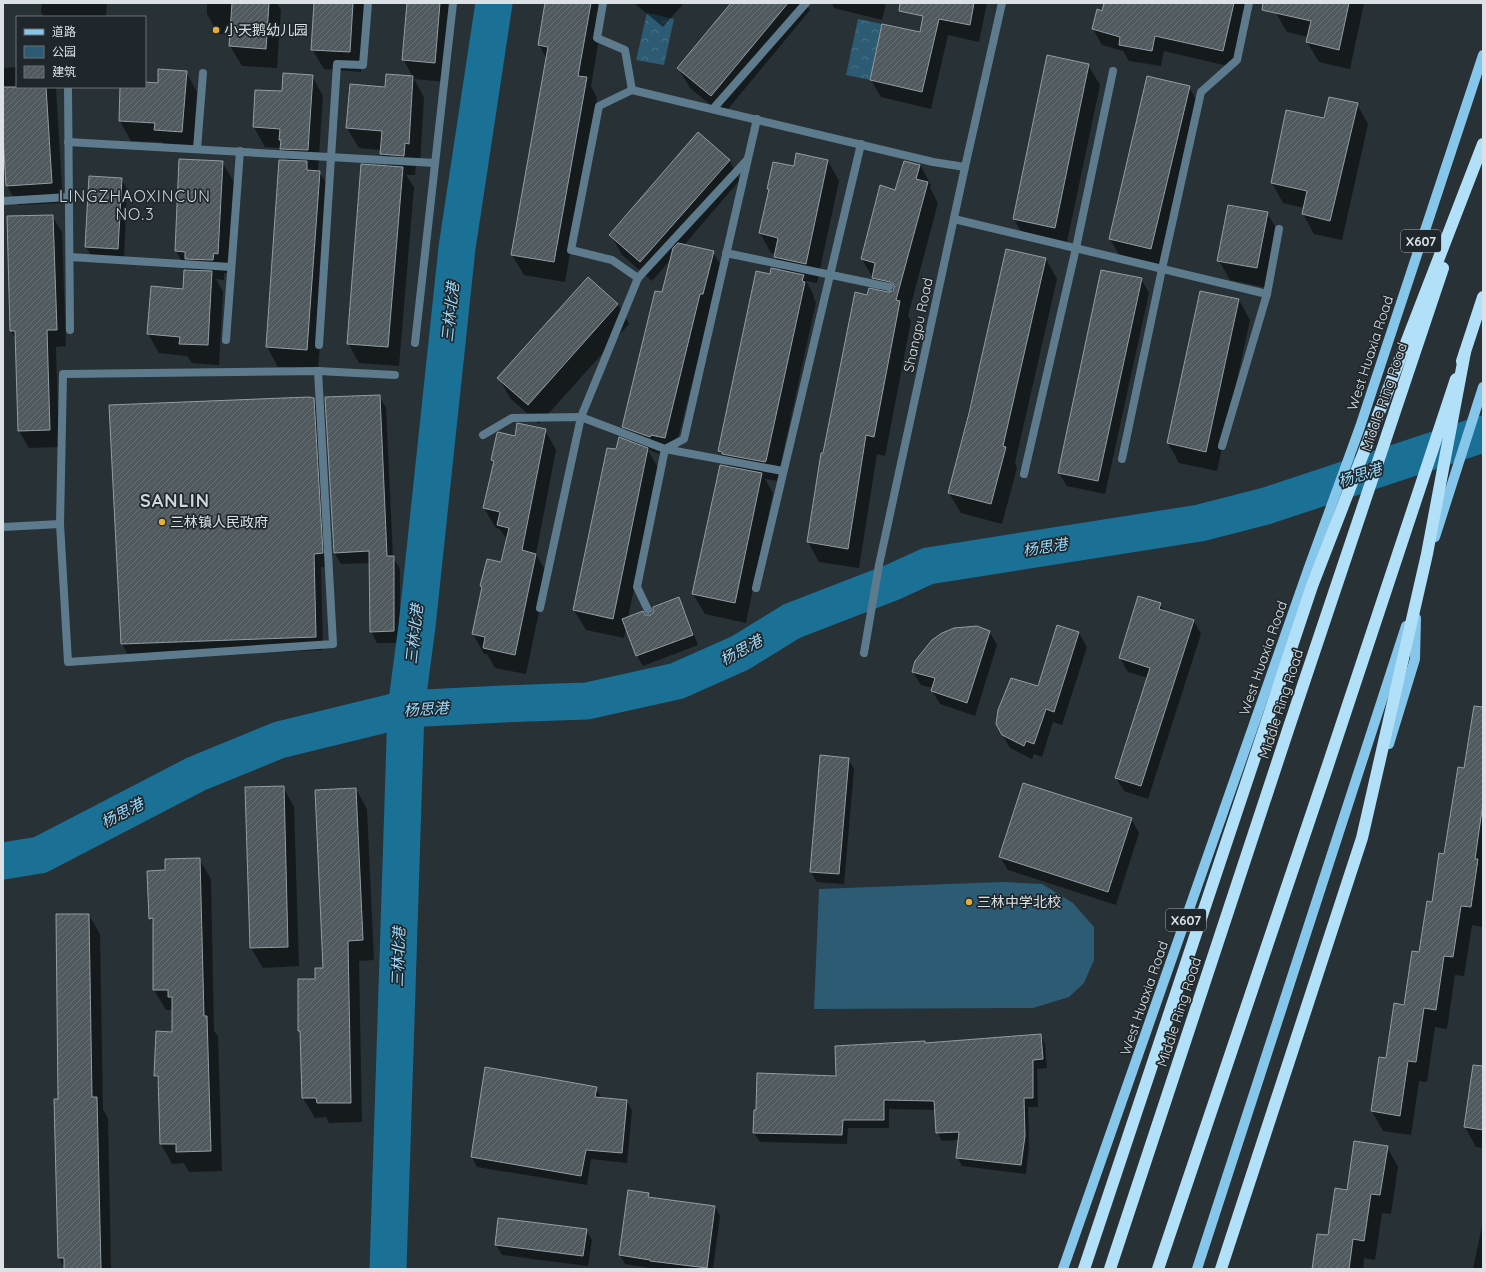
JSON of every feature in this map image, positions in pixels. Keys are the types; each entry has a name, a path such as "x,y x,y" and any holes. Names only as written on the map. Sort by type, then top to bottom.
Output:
{"highway":[{"path":"1084,1269 1312,586 1483,144"},
{"name":"Middle Ring Road","path":"1110,1269 1288,730 1483,149"},
{"path":"1158,1269 1325,775 1483,297"},
{"path":"1221,1269 1362,838 1427,554 1465,352"}],"main road":[{"name":"West Huaxia Road","path":"1063,1269 1308,570 1360,427 1483,55"},
{"path":"1197,1269 1483,388"},
{"path":"1226,1269 1415,659 1416,592"}],"street":[{"path":"319,345 337,64 363,65 368,3"},
{"path":"415,344 454,3"},
{"path":"603,3 597,38 625,50 632,90"},
{"path":"713,109 806,3"},
{"name":"Shangpu Road","path":"864,653 879,565 1002,3"},
{"path":"1122,459 1162,269 1202,92 1238,60 1249,3"},
{"path":"1024,474 1076,248 1113,71"},
{"path":"197,149 203,72"},
{"path":"68,88 70,330"},
{"path":"638,278 612,260 571,250 599,106 632,90 933,162 965,167"},
{"path":"665,449 684,440 757,119"},
{"path":"68,142 435,163"},
{"path":"756,588 861,144"},
{"path":"226,340 240,151"},
{"path":"540,608 581,417 638,278 747,159"},
{"path":"3,200 69,198"},
{"path":"954,219 1268,294"},
{"path":"1222,446 1268,294 1280,229"},
{"path":"726,253 889,287"},
{"path":"70,258 232,267"},
{"path":"318,371 333,644 68,662 60,524 63,374 318,371 395,375"},
{"path":"483,435 512,418 581,417 665,449 783,471"},
{"path":"648,610 637,587 665,449"},
{"path":"3,527 60,524"}],"green space":[{"path":"647,13 674,19 664,65 636,60"},
{"path":"858,19 882,24 870,80 846,75"},
{"path":"1002,882 1042,884 1073,903 1094,927 1094,960 1084,983 1069,997 1033,1008 814,1009 819,889"}],"building":[{"path":"232,3 269,3 266,49 229,46"},
{"path":"314,3 353,3 350,52 311,50"},
{"path":"407,3 440,3 435,63 402,60"},
{"path":"545,3 591,3 578,76 587,77 554,262 511,255 548,47 538,45"},
{"path":"731,3 788,3 711,96 677,68"},
{"path":"900,3 974,3 970,25 939,19 922,92 870,80 882,24 920,32 923,16 899,11"},
{"path":"1104,3 1234,3 1223,51 1155,36 1152,51 1119,45 1120,37 1092,29 1097,9 1102,11"},
{"path":"1263,3 1349,3 1339,50 1306,42 1311,21 1262,10"},
{"path":"1047,55 1089,64 1055,228 1013,219"},
{"path":"158,69 187,71 182,132 154,130 155,123 119,121 120,88 146,88 146,82 158,83"},
{"path":"283,73 313,75 308,150 280,149 280,129 253,127 255,90 282,91"},
{"path":"386,74 413,76 409,144 405,143 404,156 380,154 382,131 346,128 350,84 385,87"},
{"path":"1147,76 1190,86 1151,249 1109,239"},
{"path":"3,87 46,88 52,183 6,186 3,137"},
{"path":"1329,97 1358,103 1330,221 1302,214 1307,191 1271,183 1286,110 1324,118"},
{"path":"698,132 730,160 640,262 609,235"},
{"path":"796,153 828,160 806,264 774,257 778,238 759,233 769,189 767,189 773,162 794,166"},
{"path":"179,159 223,161 218,254 214,253 213,260 185,259 185,252 175,251"},
{"path":"279,160 307,161 307,170 320,171 307,350 266,347"},
{"path":"904,161 920,165 916,179 928,182 896,300 900,301 874,437 866,435 848,549 807,542 821,453 823,453 855,292 867,295 869,288 888,292 893,291 894,288 894,285 890,282 872,278 875,263 861,259 880,185 895,190"},
{"path":"361,164 403,167 388,347 347,344"},
{"path":"89,176 122,178 118,249 85,247"},
{"path":"1228,205 1268,212 1257,268 1217,261"},
{"path":"53,215 57,330 47,330 50,430 18,431 15,331 10,331 7,216"},
{"path":"678,243 714,251 703,294 700,294 665,438 651,435 650,437 622,427 655,291 662,292 673,248"},
{"path":"1006,249 1046,258 1003,446 1006,447 991,504 948,493 969,413"},
{"path":"771,268 804,275 802,281 805,282 765,462 722,454 722,452 718,451 756,271 770,274"},
{"path":"184,270 212,271 208,345 179,344 180,337 147,334 151,286 183,289"},
{"path":"1101,270 1142,278 1098,481 1058,473"},
{"path":"588,277 618,304 528,405 497,378"},
{"path":"1200,291 1239,299 1206,452 1167,443"},
{"path":"380,395 387,556 394,556 394,631 370,632 369,551 334,553 325,397"},
{"path":"314,398 323,553 314,554 316,637 121,644 109,405"},
{"path":"517,423 546,429 522,550 536,554 515,655 483,648 485,637 472,634 482,587 480,586 487,559 501,562 509,528 497,525 500,512 483,508 494,461 491,460 497,433 515,436"},
{"path":"619,437 648,448 613,619 573,610 607,448 616,449"},
{"path":"720,465 762,473 735,603 692,594"},
{"path":"1138,596 1161,603 1159,609 1194,620 1141,786 1115,778 1150,668 1119,658"},
{"path":"679,597 693,635 636,656 622,619 643,611 645,615 650,615 653,613 653,607"},
{"path":"1057,625 1079,632 1054,712 1046,709 1034,744 1026,741 1024,746 1002,735 996,724 998,710 1011,678 1038,686"},
{"path":"977,626 990,631 967,703 931,691 935,678 912,672 915,661 932,640 942,633 954,628"},
{"path":"1474,706 1483,707 1483,803 1475,859 1478,859 1471,907 1461,906 1453,957 1444,956 1436,1010 1424,1008 1416,1062 1408,1061 1400,1116 1371,1111 1379,1057 1386,1058 1394,1003 1404,1005 1412,951 1419,952 1427,901 1432,902 1439,853 1444,854 1458,767 1464,768"},
{"path":"820,755 849,758 839,874 810,872"},
{"path":"1023,783 1132,818 1108,892 999,857"},
{"path":"284,786 288,947 250,948 245,787"},
{"path":"356,788 363,940 348,941 351,1103 317,1103 316,1098 302,1098 300,1031 298,1031 298,979 315,979 315,968 323,968 315,790"},
{"path":"200,858 204,1016 207,1016 211,1151 176,1152 176,1144 160,1144 158,1076 154,1076 156,1031 172,1032 172,997 168,997 168,990 153,990 153,918 149,919 147,871 165,870 165,859"},
{"path":"56,914 89,914 92,1097 97,1097 101,1269 64,1269 64,1258 58,1258 54,1099 58,1099"},
{"path":"1041,1034 1043,1059 1033,1060 1033,1098 1024,1098 1025,1136 1021,1165 956,1158 959,1132 936,1133 934,1101 884,1100 884,1120 843,1120 842,1135 753,1133 754,1110 756,1110 757,1073 836,1076 835,1046 925,1041 925,1043"},
{"path":"1473,1065 1483,1066 1483,1130 1464,1127"},
{"path":"485,1067 597,1087 595,1097 627,1100 622,1153 586,1150 581,1176 471,1157"},
{"path":"1354,1141 1388,1146 1380,1195 1371,1194 1364,1241 1353,1239 1349,1269 1312,1269 1317,1234 1328,1235 1335,1188 1347,1190"},
{"path":"628,1190 649,1193 648,1197 715,1206 707,1268 650,1261 619,1255"},
{"path":"498,1218 587,1229 583,1256 495,1245"}],"waterway":[{"name":"三林北港","path":"388,1269 406,709 417,626 457,248 494,3"},
{"name":"杨思港","path":"3,861 40,855 196,774 279,740 406,709 587,701 677,681 740,653 792,621 893,582 928,566 1200,523 1266,506 1483,434"}],"place":[{"name":"小天鹅幼儿园","path":"216,30"},
{"name":"三林镇人民政府","path":"162,522"},
{"name":"三林中学北校","path":"969,902"}],"district":[{"name":"LINGZHAOXINCUN NO.3","path":"135,205"},
{"name":"SANLIN","path":"175,500"}]}
